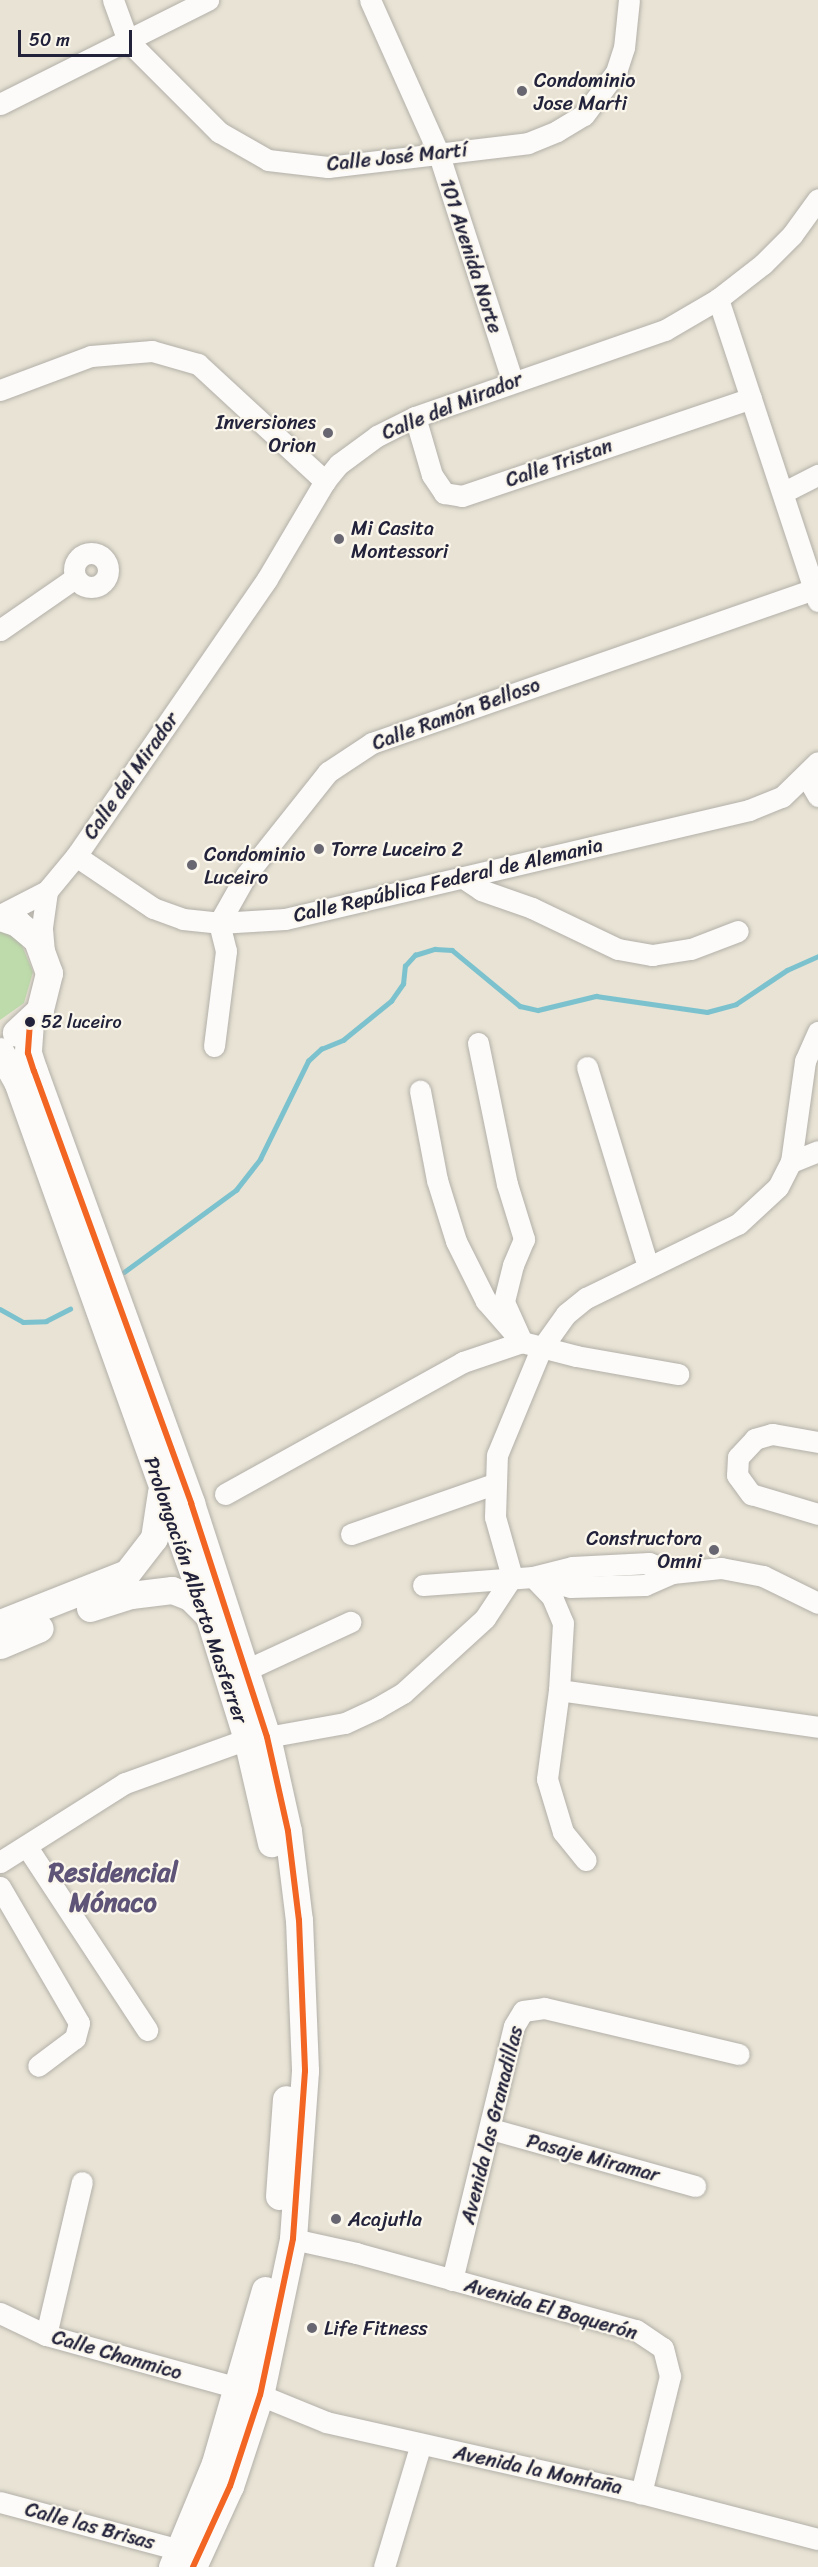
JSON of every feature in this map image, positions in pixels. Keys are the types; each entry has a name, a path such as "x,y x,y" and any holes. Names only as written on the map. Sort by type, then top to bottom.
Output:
{"main road":[{"path":"0,916 28,930 44,952 48,988 30,1022 0,1037"},
{"name":"Prolongación Alberto Masferrer","path":"30,1022 28,1053 191,1503 246,1670 257,1738 277,1888 288,2082 276,2236 259,2320 249,2391"},
{"name":"Prolongación Alberto Masferrer","path":"0,1051 18,1084 209,1617 257,1738 288,1831 299,1920 305,2071 293,2239 249,2391 215,2463 181,2561"},
{"path":"0,1623 127,1573 154,1538 162,1488"},
{"path":"0,1645 106,1602 158,1589 190,1597 209,1617"}],"street":[{"name":"Calle José Martí","path":"113,0 128,41 219,132 268,160 328,167 528,143 584,115 616,72 624,48 629,0"},
{"path":"0,104 208,0"},
{"name":"101 Avenida Norte","path":"370,0 438,152 512,380"},
{"name":"Calle del Mirador","path":"0,916 47,891 76,856 267,579 324,481 358,448 415,417 512,380 665,330 718,299 763,264 817,205"},
{"path":"718,299 784,492 816,595"},
{"path":"0,390 91,356 152,351 198,364 324,481"},
{"name":"Calle Tristan","path":"415,417 432,476 444,493 462,496 751,398"},
{"path":"784,492 818,475"},
{"path":"0,630 75,578"},
{"name":"Calle Ramón Belloso","path":"219,923 246,875 328,772 372,743 816,595"},
{"path":"812,769 818,796"},
{"name":"Calle República Federal de Alemania","path":"76,856 153,908 183,919 219,923 285,919 749,810 782,797 812,769"},
{"path":"462,877 481,890 532,908 618,949 652,955 691,949 738,931"},
{"path":"44,952 42,920 47,891"},
{"path":"214,1046 226,951 219,923"},
{"path":"586,1860 563,1832 547,1779 559,1690 563,1623 552,1597 523,1577 495,1517 494,1484 497,1455 532,1345 586,1298 738,1224 778,1187 791,1162 805,1061 818,1032"},
{"path":"478,1043 507,1184 524,1239 513,1265 504,1302 532,1345"},
{"path":"587,1067 648,1266"},
{"path":"420,1091 437,1180 456,1241 486,1301 532,1345"},
{"path":"791,1162 818,1151"},
{"path":"225,1494 463,1362 532,1345 678,1374"},
{"path":"818,1442 772,1434 755,1439 738,1457 737,1475 751,1494 818,1514"},
{"path":"351,1534 494,1484"},
{"path":"423,1585 523,1577 570,1587 627,1586 645,1585 672,1573 741,1570 818,1603"},
{"path":"0,1862 27,1847 88,1803 125,1783 257,1738 345,1723 403,1693 485,1618 523,1577"},
{"path":"246,1670 350,1622"},
{"path":"559,1690 818,1728"},
{"path":"27,1847 147,2030"},
{"path":"0,1887 79,2023 75,2038 39,2066"},
{"name":"Avenida las Granadillas","path":"452,2280 491,2130 514,2026 523,2011 544,2008 739,2054"},
{"name":"Pasaje Miramar","path":"491,2130 694,2186"},
{"path":"46,2335 82,2182"},
{"name":"Avenida El Boquerón","path":"293,2239 636,2330 663,2348 670,2376 641,2493"},
{"name":"Calle Chanmico","path":"0,2313 46,2335 249,2391"},
{"name":"Avenida la Montaña","path":"249,2391 326,2422 641,2493 818,2539"},
{"path":"384,2567 422,2444"},
{"name":"Calle las Brisas","path":"0,2502 181,2561"}],"green space":[{"path":"0,929 21,943 33,972 24,1003 0,1020"}],"waterway":[{"path":"124,1272 236,1190 260,1159 308,1061 321,1049 343,1040 391,1001 403,984 405,966 415,955 435,949 452,950 520,1006 538,1010 596,996 707,1012 736,1004 787,970 818,956"},
{"path":"0,1309 23,1322 46,1321 70,1309"}],"transit line":[{"path":"30,1022 28,1053 191,1503 267,1737 288,1831 299,1920 305,2071 293,2239 260,2395 230,2486 193,2567"}],"place":[{"name":"Condominio Jose Marti","path":"522,91"},
{"name":"Inversiones Orion","path":"328,433"},
{"name":"Mi Casita Montessori","path":"339,539"},
{"name":"Torre Luceiro 2","path":"319,849"},
{"name":"Condominio Luceiro","path":"192,865"},
{"name":"52 luceiro","path":"30,1022"},
{"name":"Constructora Omni","path":"714,1550"},
{"name":"Acajutla","path":"336,2219"},
{"name":"Life Fitness","path":"312,2328"}],"district":[{"name":"Residencial Mónaco","path":"113,1888"}]}
